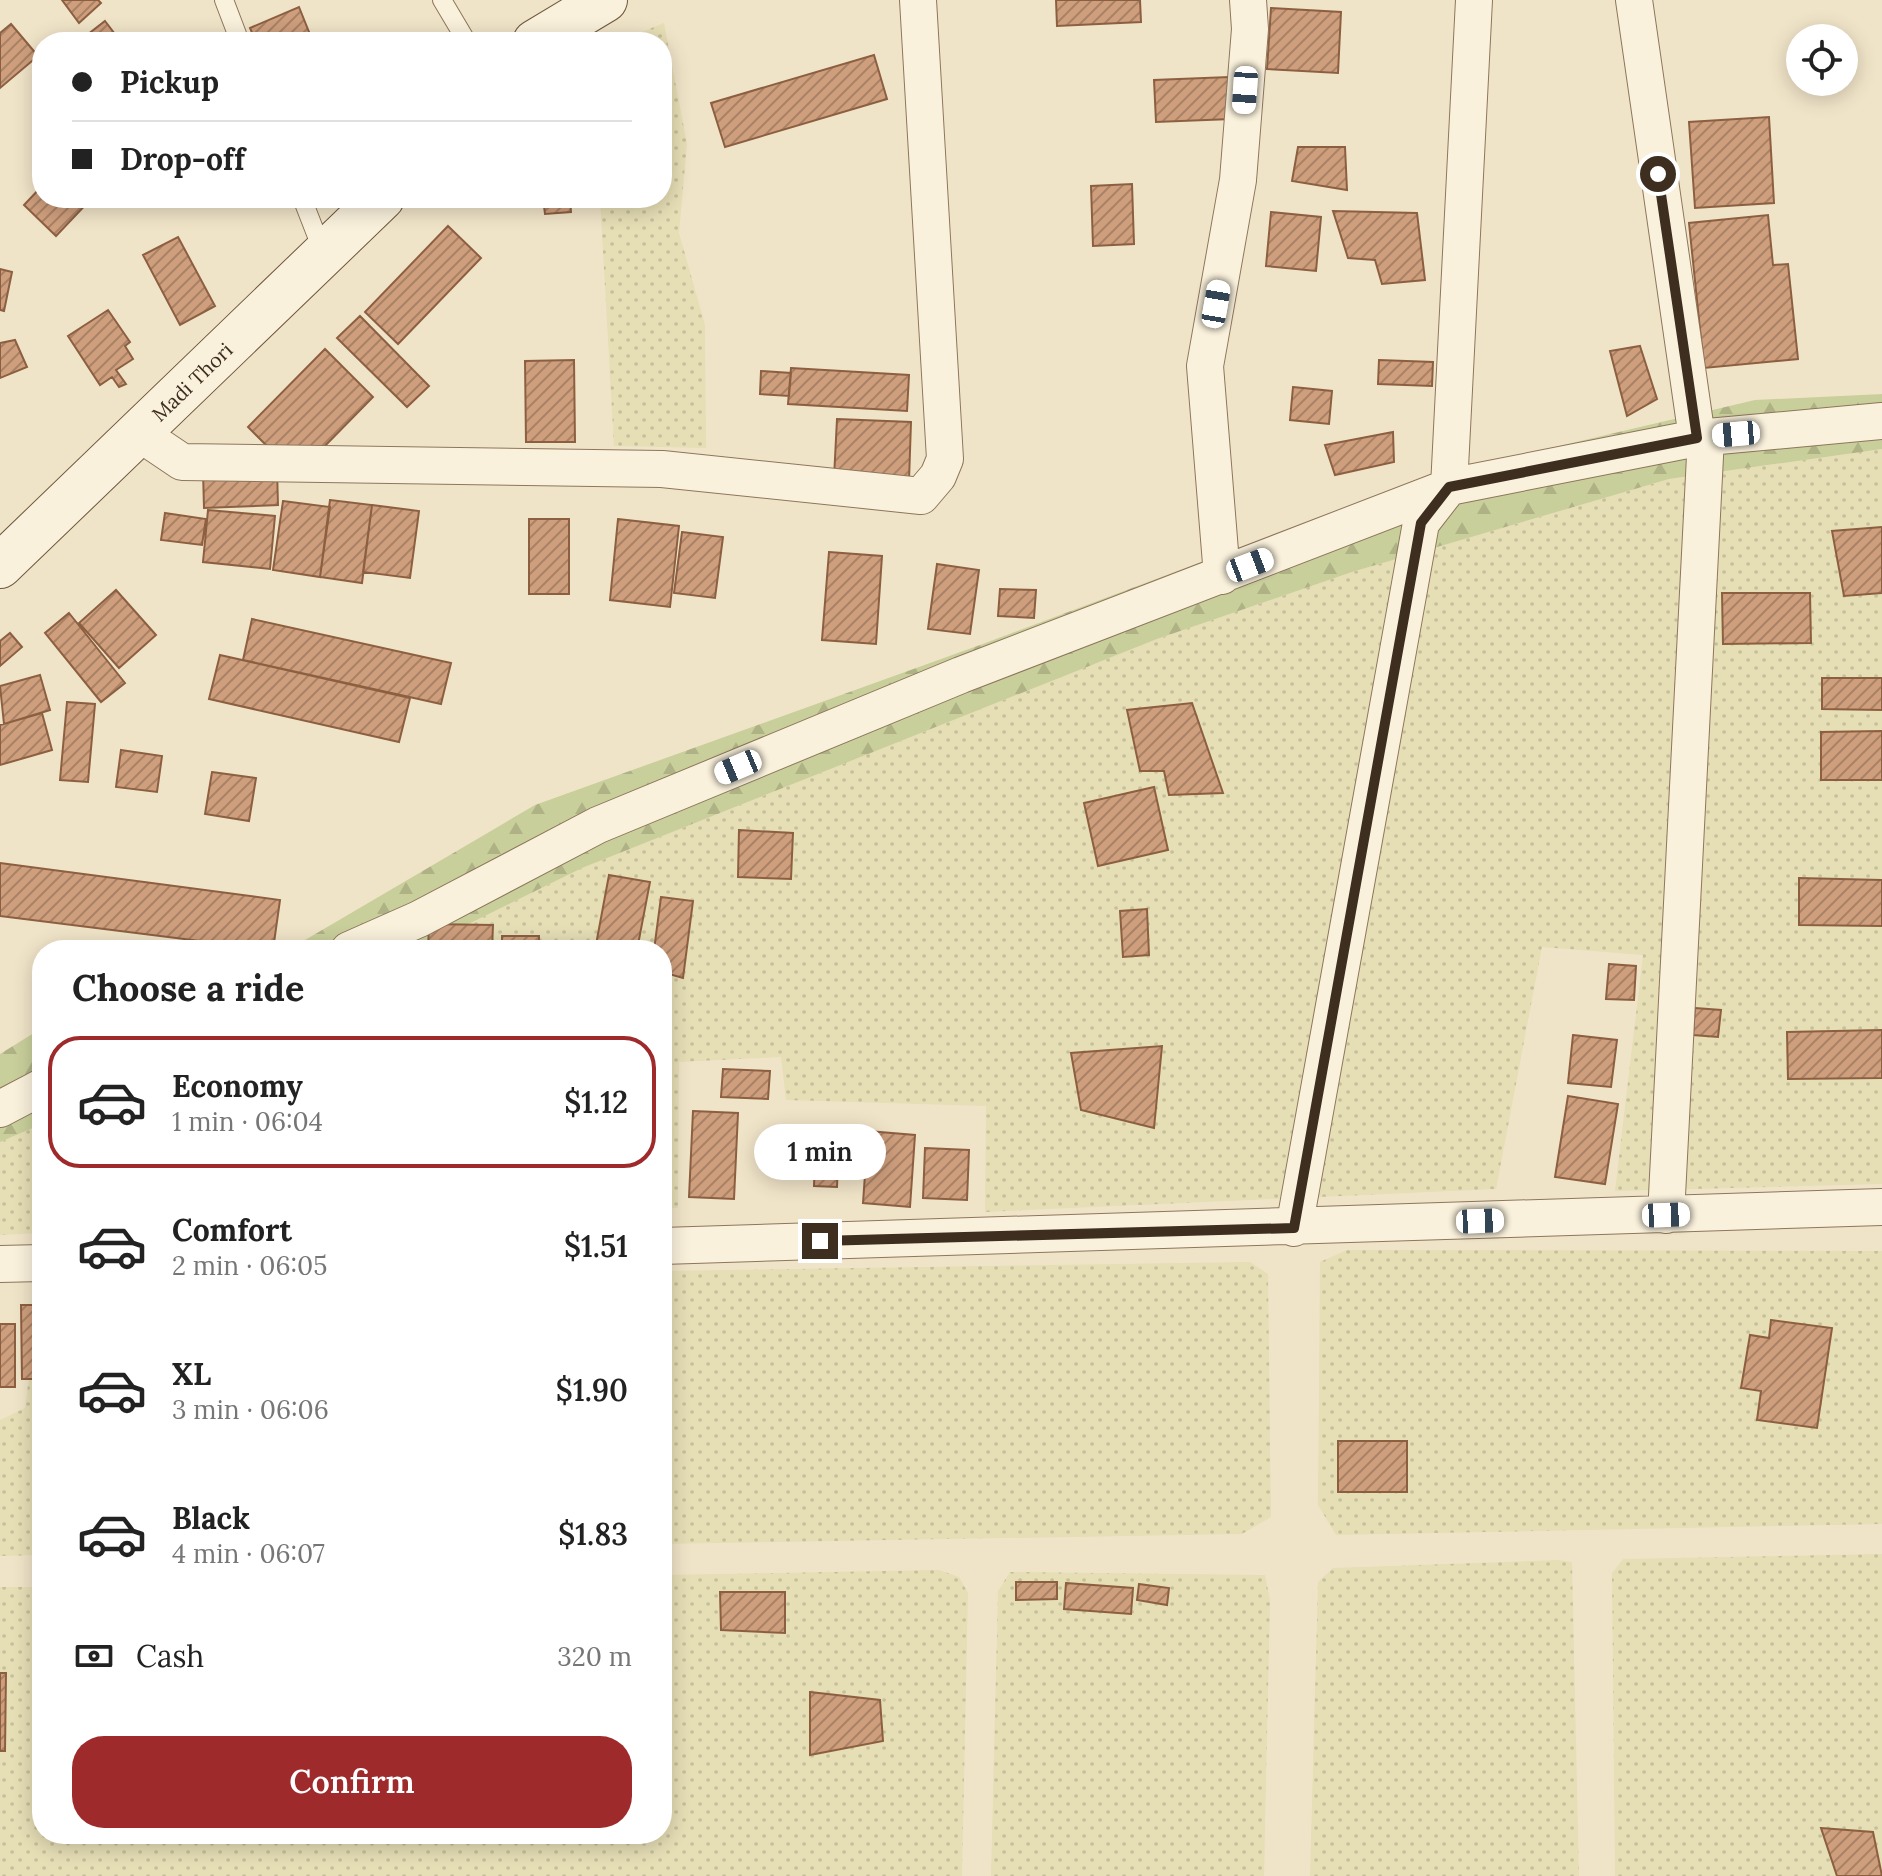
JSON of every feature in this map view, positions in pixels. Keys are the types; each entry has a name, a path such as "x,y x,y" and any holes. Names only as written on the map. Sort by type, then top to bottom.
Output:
{"main road":[{"path":"552,32 605,0"},
{"name":"Madi Thori","path":"0,566 136,431 372,208"}],"street":[{"path":"136,431 182,462 662,469 921,496 938,476 945,459 918,0"},
{"path":"1222,576 1205,366 1238,180 1250,29 1248,0"},
{"path":"1294,1228 1421,523 1449,487 1474,0"},
{"path":"1634,0 1702,438 1666,1215"},
{"path":"372,940 419,919 598,825 961,675 1449,487 1702,438 1882,421"},
{"path":"0,1109 32,1092"},
{"path":"672,1246 1882,1207"},
{"path":"0,1264 32,1263"}],"lane":[{"path":"224,0 236,32"},
{"path":"442,0 461,32"},
{"path":"306,208 324,255"}],"shaded area":[{"path":"664,23 666,32 642,32"},
{"path":"672,65 687,144 679,233 705,325 706,448 614,446 601,208 672,208"},
{"path":"1882,449 1882,1184 1615,1191 1643,955 1542,947 1496,1189 985,1212 986,1106 786,1100 781,1057 679,1062 678,1208 672,1208 672,940 436,940 582,868 1157,639 1352,572 1669,479"},
{"path":"32,1128 32,1233 0,1235 0,1142"},
{"path":"1347,1250 1882,1251 1882,1524 1336,1535 1318,1505 1320,1262"},
{"path":"1250,1262 1268,1274 1271,1517 1242,1534 672,1544 672,1271"},
{"path":"32,1353 32,1555 0,1556 0,1420 25,1408"},
{"path":"1882,1554 1882,1876 1615,1876 1612,1573 1623,1559"},
{"path":"1572,1562 1579,1876 1310,1876 1318,1582 1333,1568"},
{"path":"939,1570 959,1577 968,1593 962,1876 0,1876 0,1587 32,1587 32,1844 672,1844 672,1575"},
{"path":"1010,1572 1265,1575 1270,1600 1264,1876 991,1876 998,1591"}],"green space":[{"path":"1882,394 1882,449 1669,479 1352,572 1157,639 582,868 436,940 305,940 535,805 980,645 1431,476 1755,400"},
{"path":"32,1034 32,1128 0,1142 0,1054"}],"building":[{"path":"62,0 98,0 101,3 79,23"},
{"path":"1056,0 1140,0 1141,22 1057,26"},
{"path":"299,7 309,32 252,32 250,28"},
{"path":"1271,8 1341,12 1338,73 1267,69"},
{"path":"105,21 113,32 91,32"},
{"path":"11,24 32,49 32,61 0,88 0,33"},
{"path":"874,55 887,99 725,147 711,103"},
{"path":"1229,77 1231,119 1156,122 1154,80"},
{"path":"1769,117 1774,203 1695,208 1689,122"},
{"path":"1298,147 1345,147 1347,190 1292,181"},
{"path":"1132,184 1134,244 1093,246 1091,186"},
{"path":"32,197 32,208 83,208 56,236 24,205"},
{"path":"544,208 571,208 571,212 545,214"},
{"path":"1333,211 1417,213 1425,280 1382,284 1375,260 1348,258"},
{"path":"1271,212 1321,217 1316,271 1266,266"},
{"path":"1768,215 1773,265 1788,264 1798,359 1704,368 1689,223"},
{"path":"448,226 481,258 398,344 365,312"},
{"path":"178,237 215,306 180,325 143,255"},
{"path":"0,269 12,272 4,311 0,310"},
{"path":"108,310 130,342 125,346 133,359 116,370 126,384 119,387 112,377 100,385 68,336"},
{"path":"360,316 429,386 407,407 337,338"},
{"path":"15,340 27,367 0,378 0,343"},
{"path":"1640,346 1657,399 1627,416 1610,351"},
{"path":"325,349 373,397 318,453 274,453 248,427"},
{"path":"574,360 575,442 526,442 525,361"},
{"path":"1379,360 1433,362 1432,386 1378,384"},
{"path":"791,368 909,375 907,411 788,404"},
{"path":"761,371 791,373 789,396 760,394"},
{"path":"1293,387 1332,391 1329,424 1290,420"},
{"path":"837,419 911,422 909,481 834,478"},
{"path":"1393,432 1394,462 1335,475 1325,445"},
{"path":"277,469 278,505 204,508 203,471"},
{"path":"330,500 372,505 362,583 320,577"},
{"path":"283,501 330,507 320,577 273,570"},
{"path":"372,505 419,511 410,578 363,572"},
{"path":"208,510 275,516 270,569 203,562"},
{"path":"165,513 206,519 202,545 161,540"},
{"path":"529,519 569,519 569,594 529,594"},
{"path":"618,519 679,526 670,607 610,600"},
{"path":"1882,527 1882,593 1844,596 1832,531"},
{"path":"682,532 723,537 715,598 674,593"},
{"path":"829,552 882,556 876,644 822,640"},
{"path":"937,564 979,570 970,634 928,629"},
{"path":"1000,589 1036,590 1034,618 998,616"},
{"path":"116,590 156,635 119,668 79,623"},
{"path":"1722,593 1810,593 1811,643 1723,644"},
{"path":"69,613 125,683 101,702 45,633"},
{"path":"252,619 451,663 441,704 243,660"},
{"path":"10,633 22,647 0,666 0,641"},
{"path":"220,655 410,698 399,742 209,699"},
{"path":"40,675 50,710 4,724 0,686"},
{"path":"1822,678 1882,678 1882,710 1822,709"},
{"path":"67,702 95,704 88,782 60,780"},
{"path":"1192,703 1223,793 1169,795 1164,771 1140,771 1127,710"},
{"path":"42,713 52,750 0,765 0,725"},
{"path":"1882,731 1882,780 1821,780 1821,732"},
{"path":"121,750 162,756 157,792 116,787"},
{"path":"212,772 256,778 249,821 205,814"},
{"path":"1154,787 1168,850 1098,866 1084,803"},
{"path":"739,830 793,833 791,879 738,877"},
{"path":"0,863 280,900 274,940 193,940 0,916"},
{"path":"609,875 650,882 639,940 597,940"},
{"path":"1799,878 1882,880 1882,926 1799,925"},
{"path":"661,897 693,901 683,978 672,975 672,940 655,940"},
{"path":"1147,909 1149,955 1123,957 1120,911"},
{"path":"429,924 493,925 492,940 428,940"},
{"path":"502,936 539,936 539,940 502,940"},
{"path":"1609,964 1636,966 1634,1000 1606,999"},
{"path":"1695,1008 1721,1010 1718,1037 1693,1035"},
{"path":"1882,1030 1882,1078 1788,1079 1787,1032"},
{"path":"1573,1035 1617,1040 1611,1087 1568,1083"},
{"path":"1162,1046 1154,1128 1081,1110 1071,1053"},
{"path":"723,1069 770,1071 768,1099 721,1097"},
{"path":"1568,1096 1618,1104 1605,1184 1555,1177"},
{"path":"693,1111 738,1113 734,1199 689,1197"},
{"path":"816,1131 839,1132 837,1187 814,1186"},
{"path":"868,1131 915,1135 910,1207 863,1203"},
{"path":"925,1148 969,1150 967,1200 923,1198"},
{"path":"21,1305 32,1305 32,1379 22,1379"},
{"path":"1771,1320 1832,1328 1817,1428 1757,1420 1761,1391 1741,1388 1750,1335 1769,1338"},
{"path":"0,1324 15,1324 15,1387 0,1387"},
{"path":"1338,1441 1407,1441 1407,1492 1338,1492"},
{"path":"1016,1582 1057,1582 1057,1599 1016,1600"},
{"path":"1066,1583 1133,1588 1131,1614 1064,1609"},
{"path":"1139,1584 1169,1588 1167,1605 1137,1600"},
{"path":"720,1592 785,1592 785,1633 721,1630"},
{"path":"0,1673 6,1673 5,1751 0,1751"},
{"path":"810,1692 880,1700 883,1741 810,1755"},
{"path":"1821,1828 1873,1832 1882,1876 1837,1876"}],"route":[{"path":"820,1241 1294,1228 1421,523 1449,487 1697,438 1658,174"}]}
